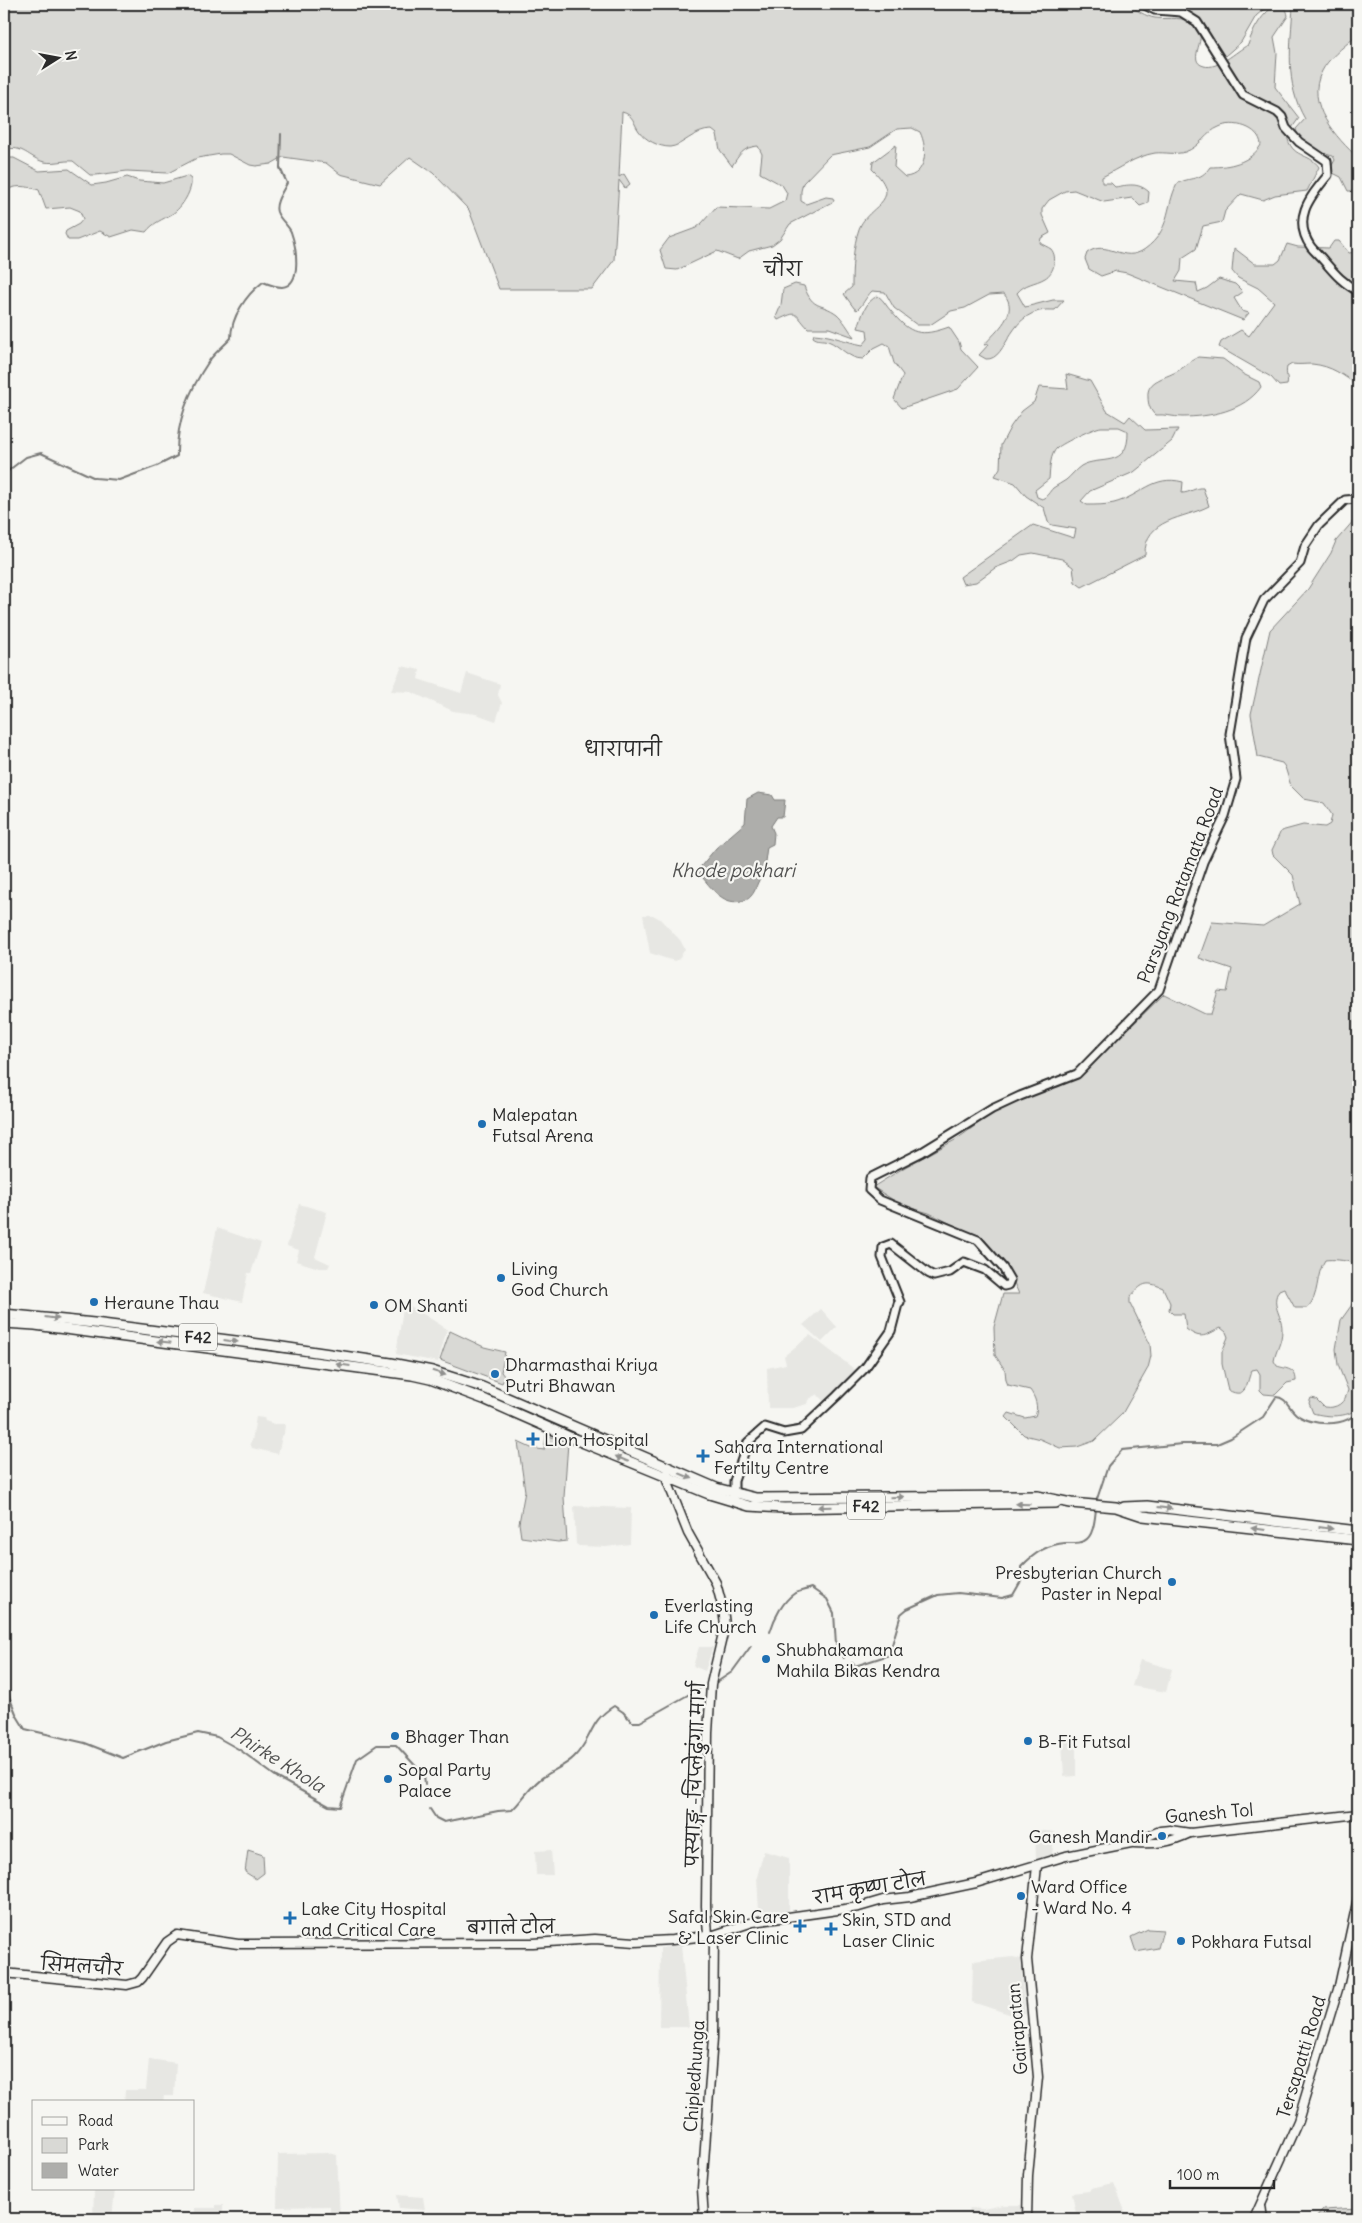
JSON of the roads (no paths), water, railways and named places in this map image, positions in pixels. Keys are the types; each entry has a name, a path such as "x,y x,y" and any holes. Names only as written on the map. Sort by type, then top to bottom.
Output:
{"highway":[{"name":"F42","path":"4,1314 94,1323 266,1345 392,1363 432,1371 482,1388 667,1473"},
{"name":"F42","path":"4,1323 35,1325 412,1375 478,1396 667,1473 734,1498 749,1506 784,1508 1071,1502 1116,1507 1147,1506 1358,1531"},
{"name":"F42","path":"1116,1507 1144,1516 1358,1540"}],"main road":[{"name":"पस्याङ्ग -चिप्लेढुंगा मार्ग","path":"667,1473 688,1533 716,1583 724,1609 725,1625 710,1684 708,1723 706,1906 711,1935"},
{"name":"Ganesh Tol","path":"1037,1866 1066,1856 1131,1842 1160,1831 1190,1832 1358,1814"},
{"path":"1131,1842 1163,1843 1173,1841 1190,1832"},
{"name":"राम कृष्ण टोल","path":"711,1935 753,1922 835,1911 883,1900 910,1897 976,1883 1037,1866"},
{"name":"Gairapatan","path":"1027,2219 1028,2175 1038,2077 1037,2056 1031,2019 1027,1959 1037,1866"},
{"name":"Tersapatti Road","path":"1254,2219 1298,2121 1339,1986 1358,1898"},
{"name":"बगाले टोल","path":"167,1942 177,1935 233,1944 311,1945 533,1943 595,1939 635,1942 711,1935"},
{"name":"Chipledhunga","path":"704,2219 702,2189 713,2038 711,1935"},
{"name":"सिमलचौर","path":"4,1974 127,1985 138,1982 142,1978 167,1942"},
{"path":"1261,2203 1263,2219"}],"street":[{"path":"1143,4 1155,10 1181,12 1197,22 1243,95 1278,112 1286,128 1299,142 1327,162 1328,175 1310,195 1304,211 1303,225 1309,245 1347,286 1358,292"},
{"name":"Parsyang Ratamata Road","path":"734,1498 734,1481 748,1442 765,1427 784,1433 801,1430 866,1368 891,1331 900,1302 882,1257 883,1247 891,1244 934,1276 950,1272 964,1262 985,1270 1004,1286 1008,1285 1010,1280 1003,1268 978,1240 880,1200 869,1190 870,1178 922,1152 992,1110 1020,1096 1077,1074 1159,990 1203,862 1225,816 1236,779 1230,734 1246,638 1264,600 1300,563 1305,546 1319,525 1345,500 1358,499"}],"water":[{"name":"Khode pokhari","path":"758,793 772,795 775,800 785,800 783,817 777,817 771,826 774,833 773,844 767,847 763,876 759,880 753,894 745,900 734,902 716,893 697,871 716,848 745,823 747,799"}],"waterway":[{"path":"4,474 26,457 41,453 95,478 119,480 157,466 177,456 179,431 190,394 209,361 231,338 234,322 245,300 263,282 282,287 289,285 293,280 296,264 293,238 290,229 278,215 276,208 279,197 287,183 280,168 281,134"},
{"name":"Phirke Khola","path":"1096,1502 1108,1466 1122,1450 1182,1444 1217,1444 1231,1438 1263,1417 1276,1397 1285,1401 1302,1418 1319,1423 1346,1420 1358,1410"},
{"name":"Phirke Khola","path":"852,1663 855,1666 889,1655 901,1614 907,1609 938,1595 958,1593 1002,1598 1013,1595 1021,1581 1021,1567 1035,1554 1052,1545 1080,1543 1087,1539 1093,1526 1096,1509"},
{"name":"Phirke Khola","path":"770,1632 774,1621 787,1600 795,1593 811,1588 827,1599 834,1613 836,1645 844,1658"},
{"name":"Phirke Khola","path":"717,1682 732,1672 751,1646"},
{"name":"Phirke Khola","path":"4,1684 17,1716 25,1729 85,1743 123,1758 166,1741 198,1733 217,1737 240,1750 278,1778 329,1806 340,1807 357,1759 377,1745 396,1745 424,1775 425,1784"},
{"name":"Phirke Khola","path":"430,1809 436,1818 444,1822 512,1810 540,1779 574,1757 585,1743 595,1724 614,1706 632,1722 640,1722 702,1687"}],"place":[{"name":"Malepatan Futsal Arena","path":"482,1124"},
{"name":"Living God Church","path":"501,1278"},
{"name":"Heraune Thau","path":"94,1302"},
{"name":"OM Shanti","path":"374,1305"},
{"name":"Dharmasthai Kriya Putri Bhawan","path":"495,1374"},
{"name":"Lion Hospital","path":"533,1439"},
{"name":"Sahara International Fertilty Centre","path":"703,1456"},
{"name":"Presbyterian Church Paster in Nepal","path":"1172,1582"},
{"name":"Everlasting Life Church","path":"654,1615"},
{"name":"Shubhakamana Mahila Bikas Kendra","path":"766,1659"},
{"name":"Bhager Than","path":"395,1736"},
{"name":"B-Fit Futsal","path":"1028,1741"},
{"name":"Sopal Party Palace","path":"388,1779"},
{"name":"Ganesh Mandir","path":"1162,1836"},
{"name":"Ward Office - Ward No. 4","path":"1021,1896"},
{"name":"Lake City Hospital and Critical Care","path":"290,1918"},
{"name":"Safal Skin Care & Laser Clinic","path":"800,1926"},
{"name":"Skin, STD and Laser Clinic","path":"831,1929"},
{"name":"Pokhara Futsal","path":"1181,1941"}],"district":[{"name":"चौरा","path":"783,269"},
{"name":"धारापानी","path":"623,749"}]}
